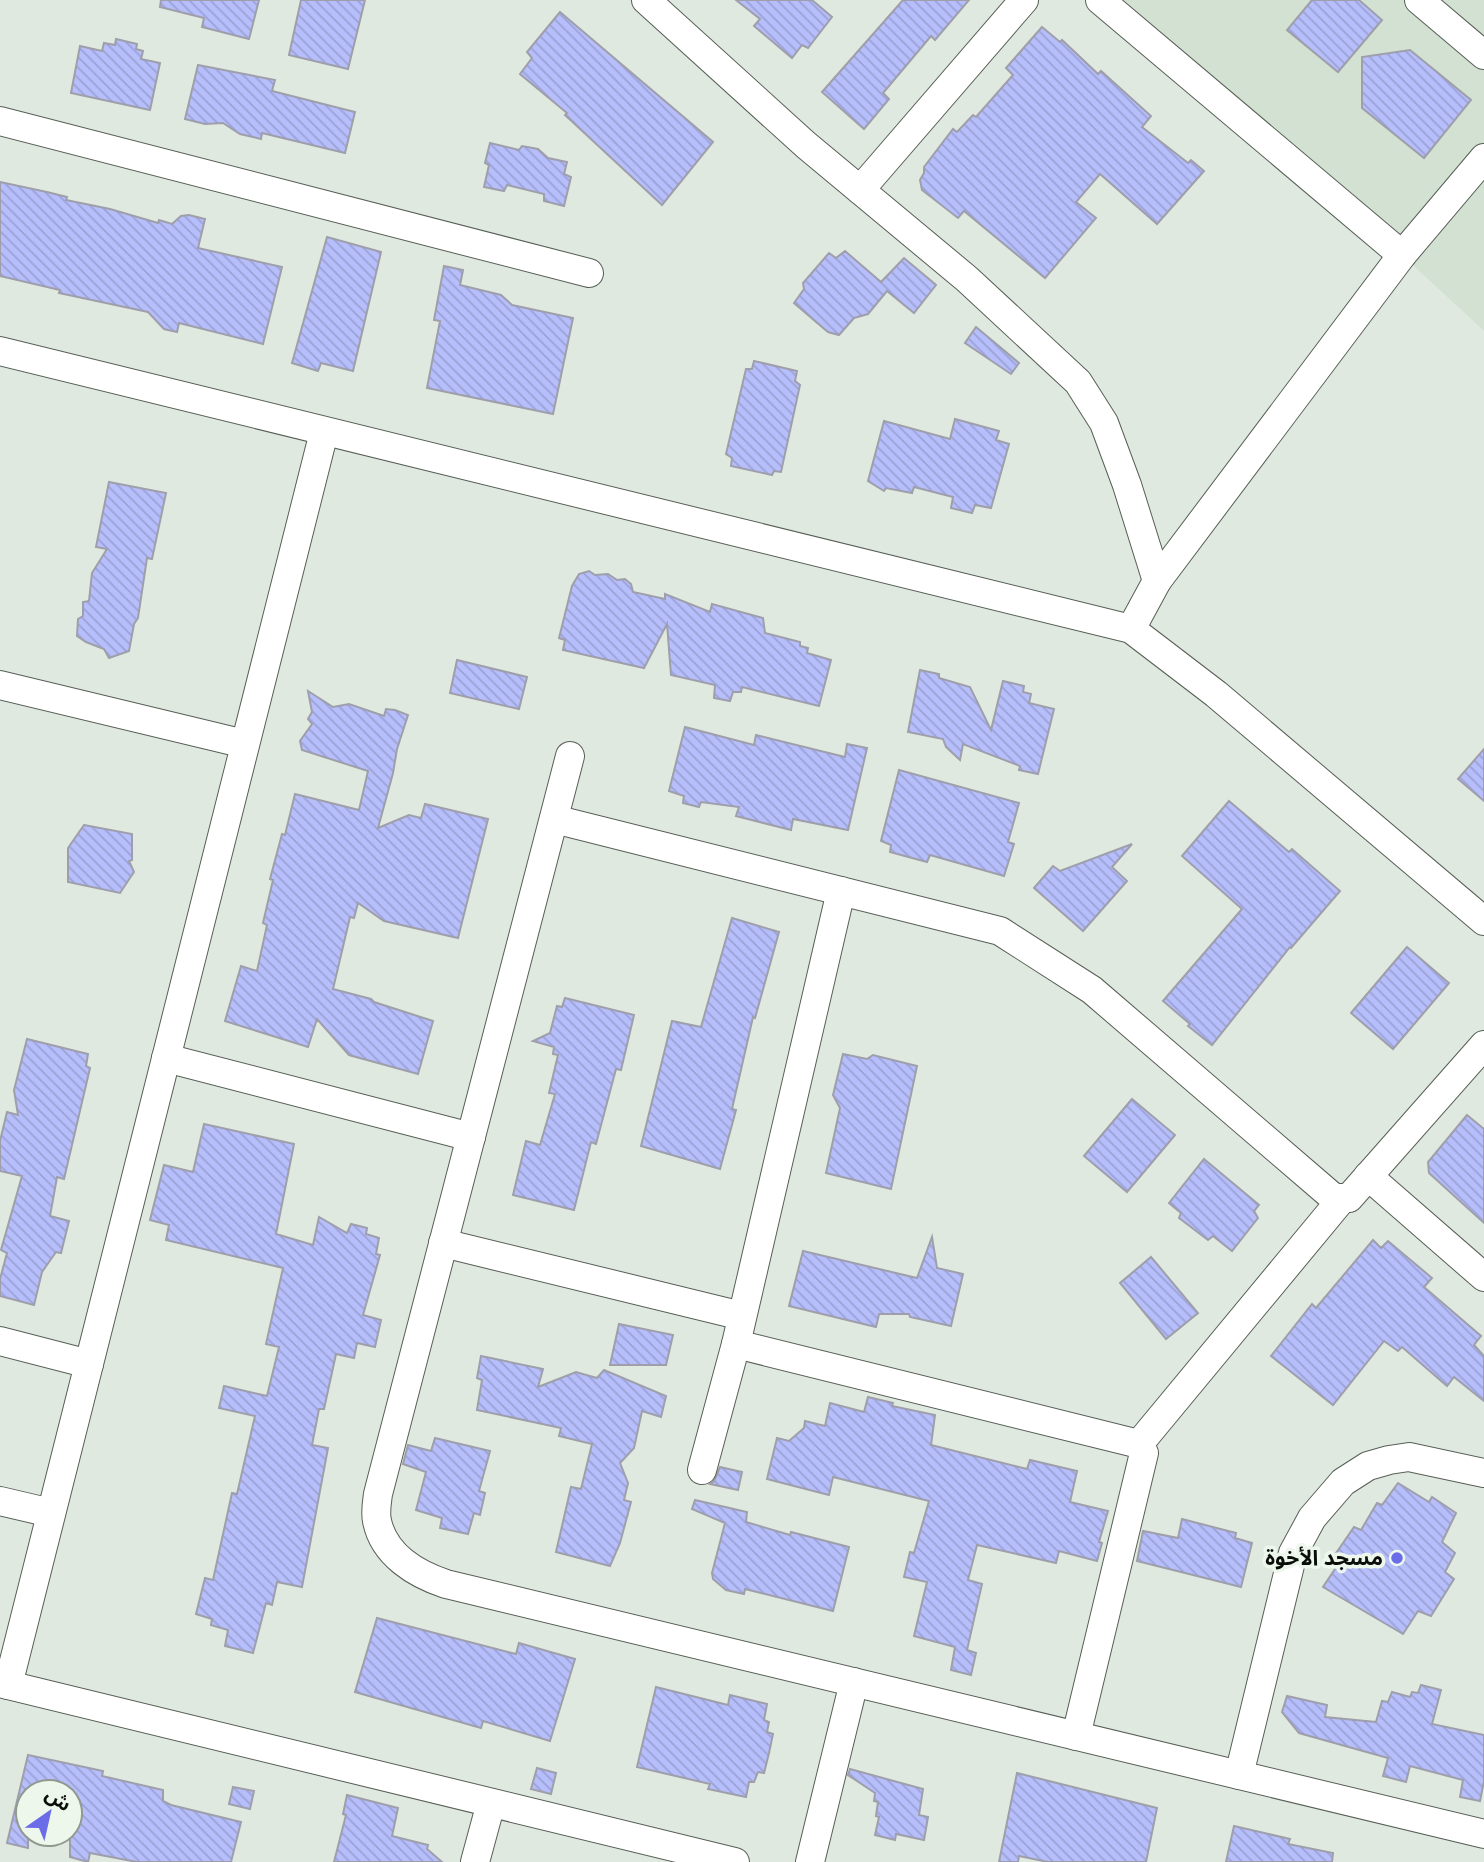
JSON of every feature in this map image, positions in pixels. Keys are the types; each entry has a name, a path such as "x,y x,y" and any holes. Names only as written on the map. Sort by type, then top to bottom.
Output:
{"street":[{"path":"646,0 806,145 967,279 1078,382 1104,424 1127,485 1157,581"},
{"path":"860,191 1024,0"},
{"path":"1100,0 1402,255"},
{"path":"1419,0 1484,55"},
{"path":"0,121 589,273"},
{"path":"1131,629 1157,581 1402,255 1484,158"},
{"path":"0,351 1131,629 1216,694 1484,920"},
{"path":"324,432 51,1513 4,1684 735,1862"},
{"path":"0,685 245,744"},
{"path":"570,756 378,1494 376,1518 383,1539 404,1563 424,1576 446,1584 1484,1834"},
{"path":"554,819 1000,931 1092,990 1323,1189 1341,1200 1349,1198 1484,1045"},
{"path":"702,1470 736,1344 841,891"},
{"path":"166,1058 471,1137"},
{"path":"1368,1176 1484,1277"},
{"path":"1139,1444 1341,1200"},
{"path":"443,1243 742,1316"},
{"path":"0,1341 89,1364"},
{"path":"736,1344 1139,1444 1144,1453 1076,1736"},
{"path":"1239,1775 1293,1553 1312,1518 1343,1482 1368,1465 1409,1457 1484,1473"},
{"path":"0,1501 51,1513"},
{"path":"810,1862 854,1682"},
{"path":"475,1862 491,1802"}],"shaded area":[{"path":"1100,0 1484,0 1484,331 1402,255"}],"building":[{"path":"161,0 259,0 249,39 202,27 204,18 160,7"},
{"path":"301,0 365,0 348,69 289,55"},
{"path":"736,0 812,0 832,17 808,48 802,45 792,58 754,26 760,19"},
{"path":"903,0 969,0 935,40 931,36 883,93 889,99 864,129 822,92"},
{"path":"1312,0 1359,0 1382,20 1338,72 1287,30"},
{"path":"560,12 713,142 662,205 565,115 567,113 520,74 532,58 527,52"},
{"path":"1042,27 1060,42 1062,40 1098,74 1101,71 1151,116 1142,127 1188,163 1191,160 1204,171 1157,224 1100,174 1076,202 1096,218 1045,278 964,211 958,218 922,190 920,180 924,167 953,129 957,132 973,115 976,117 1013,75 1006,68"},
{"path":"116,39 137,44 136,49 143,51 141,59 160,63 150,110 71,93 80,46 102,51 104,43 115,45"},
{"path":"1410,50 1471,100 1424,158 1362,108 1362,57"},
{"path":"198,65 275,80 272,91 355,112 345,153 262,133 261,139 240,134 223,123 205,124 185,119"},
{"path":"490,143 519,150 522,146 538,149 548,158 567,162 564,174 571,177 564,206 544,201 544,194 507,185 504,191 484,187 489,165 485,163"},
{"path":"0,182 67,197 66,200 158,223 159,220 172,224 181,216 189,215 205,219 198,248 282,267 263,344 179,323 177,332 164,329 148,312 59,293 60,290 0,276"},
{"path":"327,237 381,252 353,371 321,363 318,371 292,363"},
{"path":"845,251 881,282 904,258 936,285 914,313 887,291 868,314 854,318 839,335 828,332 794,303 804,289 803,283 829,253 836,258"},
{"path":"444,266 463,270 460,285 501,295 512,305 573,318 553,414 427,388 440,321 434,320"},
{"path":"976,327 1019,363 1011,374 965,343"},
{"path":"754,361 797,371 795,381 800,385 781,472 774,471 772,475 731,466 732,458 726,454 746,369 752,369"},
{"path":"955,419 999,431 996,440 1009,444 991,508 975,505 972,513 951,508 953,497 914,487 912,493 886,488 884,491 868,481 884,421 950,439"},
{"path":"109,482 166,493 152,559 147,558 138,618 134,624 129,651 109,658 104,649 77,636 78,619 83,616 83,602 89,601 92,573 107,549 96,547"},
{"path":"589,571 595,575 608,574 617,580 625,579 631,584 633,592 665,599 665,594 710,612 712,604 763,618 765,633 800,642 800,646 808,648 807,653 831,660 819,706 742,687 741,692 733,692 730,701 714,698 715,685 671,675 667,624 644,668 563,650 565,640 559,638 572,586 579,574"},
{"path":"457,660 527,677 519,709 450,693"},
{"path":"920,670 939,674 939,678 970,687 991,730 1003,681 1024,686 1023,692 1031,694 1029,703 1054,709 1038,774 1019,770 1020,766 963,744 960,760 946,747 943,739 908,732"},
{"path":"308,691 333,707 349,704 384,716 386,709 408,715 378,828 409,815 421,818 425,804 488,819 458,938 384,921 358,903 354,918 350,917 333,989 433,1021 418,1074 349,1055 317,1019 308,1047 225,1021 241,966 257,971 267,925 263,923 273,880 270,879 295,794 359,810 368,771 302,750 300,741 312,724 308,719 312,712"},
{"path":"685,727 754,745 756,735 845,757 847,744 867,748 848,830 793,819 791,830 736,816 739,807 701,802 699,807 683,803 684,796 669,791"},
{"path":"1484,749 1484,801 1458,779"},
{"path":"899,770 1019,803 1008,842 1014,844 1004,876 930,855 927,862 890,852 891,845 881,841"},
{"path":"1229,801 1289,852 1292,849 1340,891 1290,947 1212,1045 1163,1001 1242,909 1182,856"},
{"path":"84,825 132,834 132,860 129,861 134,872 120,893 68,882 68,848"},
{"path":"1132,844 1112,867 1127,881 1083,931 1034,888 1053,866 1060,871"},
{"path":"732,918 779,932 755,1018 753,1017 732,1109 736,1110 720,1169 641,1146 672,1021 701,1027"},
{"path":"1407,947 1449,983 1393,1049 1351,1013"},
{"path":"565,998 634,1015 621,1070 616,1069 596,1144 591,1142 574,1210 513,1195 526,1141 540,1145 555,1094 549,1093 558,1055 553,1054 554,1047 533,1041 550,1033 557,1006 562,1007"},
{"path":"27,1039 88,1054 86,1066 90,1068 64,1179 57,1177 50,1216 69,1221 61,1253 56,1252 42,1272 34,1305 0,1296 0,1279 7,1253 1,1250 22,1176 0,1171 0,1141 7,1112 18,1115 14,1090"},
{"path":"843,1054 867,1059 873,1055 917,1066 891,1189 826,1173 840,1108 833,1095"},
{"path":"1132,1099 1175,1135 1127,1192 1084,1156"},
{"path":"1467,1115 1484,1129 1484,1223 1429,1173 1428,1162"},
{"path":"204,1124 294,1144 276,1234 313,1245 319,1217 347,1233 351,1224 367,1228 366,1234 379,1238 376,1254 380,1255 363,1315 381,1320 375,1347 357,1343 354,1358 336,1354 324,1409 319,1409 312,1445 328,1448 302,1587 277,1582 272,1605 266,1603 253,1653 225,1646 228,1630 211,1625 212,1619 196,1614 205,1578 213,1580 232,1493 237,1494 255,1416 219,1408 224,1386 267,1396 279,1347 266,1344 283,1268 166,1240 169,1225 150,1220 164,1165 193,1172"},
{"path":"1204,1159 1259,1205 1254,1211 1258,1218 1232,1251 1213,1236 1208,1240 1179,1218 1181,1213 1169,1203"},
{"path":"932,1237 937,1268 963,1274 951,1326 910,1317 909,1314 879,1314 876,1327 789,1306 803,1251 917,1278"},
{"path":"1373,1240 1381,1248 1388,1241 1432,1278 1424,1287 1481,1336 1474,1345 1484,1356 1484,1401 1454,1377 1447,1386 1402,1347 1398,1351 1384,1341 1333,1405 1271,1356 1312,1304 1316,1308"},
{"path":"1151,1257 1198,1313 1166,1339 1120,1283"},
{"path":"619,1324 673,1335 666,1365 610,1365"},
{"path":"481,1356 543,1369 538,1387 576,1372 597,1378 604,1370 666,1396 661,1417 642,1411 634,1448 620,1463 628,1483 624,1500 631,1502 620,1543 610,1566 556,1552 571,1487 581,1489 592,1444 559,1436 561,1428 477,1410 482,1380 477,1378"},
{"path":"868,1397 893,1403 892,1406 935,1415 931,1445 1027,1469 1030,1460 1077,1471 1070,1502 1108,1511 1099,1542 1102,1543 1097,1561 1059,1551 1056,1563 977,1545 968,1580 982,1584 967,1650 976,1653 971,1675 951,1670 955,1647 914,1636 927,1582 904,1577 910,1552 914,1553 929,1501 833,1477 829,1495 767,1479 777,1438 789,1441 804,1428 805,1421 825,1426 830,1403 864,1412"},
{"path":"435,1438 490,1451 479,1491 485,1493 480,1515 474,1513 468,1534 440,1528 442,1518 416,1510 426,1472 403,1464 408,1445 431,1451"},
{"path":"720,1467 742,1472 738,1490 710,1484"},
{"name":"مسجد الأخوة","path":"1398,1483 1429,1502 1432,1497 1456,1513 1442,1542 1455,1553 1445,1572 1454,1579 1431,1616 1418,1611 1403,1634 1323,1587 1343,1557 1332,1559 1354,1527 1361,1530 1377,1503 1382,1505"},
{"path":"695,1500 747,1512 746,1522 790,1535 791,1532 849,1547 833,1611 745,1589 744,1594 726,1590 713,1579 712,1573 725,1523 692,1509"},
{"path":"1182,1519 1236,1533 1235,1538 1252,1543 1241,1587 1137,1561 1143,1531 1178,1538"},
{"path":"377,1618 516,1654 519,1643 575,1659 550,1741 483,1721 481,1728 355,1692"},
{"path":"1421,1685 1441,1690 1432,1724 1484,1735 1484,1781 1480,1801 1460,1797 1463,1780 1410,1766 1406,1782 1383,1776 1388,1758 1299,1733 1282,1712 1287,1696 1327,1705 1325,1717 1376,1722 1382,1701 1388,1702 1392,1692 1410,1697 1412,1692 1418,1693"},
{"path":"656,1687 728,1705 730,1695 767,1704 764,1720 769,1722 767,1732 773,1734 769,1753 764,1773 758,1772 754,1782 749,1782 746,1797 708,1789 710,1784 637,1767"},
{"path":"28,1755 103,1771 102,1776 163,1790 163,1801 171,1805 241,1822 231,1862 137,1862 90,1853 88,1862 70,1857 70,1848 84,1848 84,1778 23,1778"},
{"path":"537,1768 556,1773 551,1794 531,1789"},
{"path":"850,1769 923,1789 919,1815 928,1817 924,1840 896,1834 895,1840 875,1835 879,1817 876,1816 878,1802 874,1801 875,1793 848,1775"},
{"path":"1017,1773 1157,1808 1146,1862 1048,1862 1019,1856 1018,1862 999,1862"},
{"path":"233,1787 254,1791 250,1809 229,1804"},
{"path":"347,1795 398,1808 392,1836 428,1845 427,1849 442,1862 334,1862 346,1815 343,1814"},
{"path":"14,1814 14,1845 7,1843"},
{"path":"1234,1826 1290,1839 1288,1844 1333,1853 1332,1862 1226,1862"}],"place":[{"name":"مسجد الأخوة","path":"1397,1558"}]}
